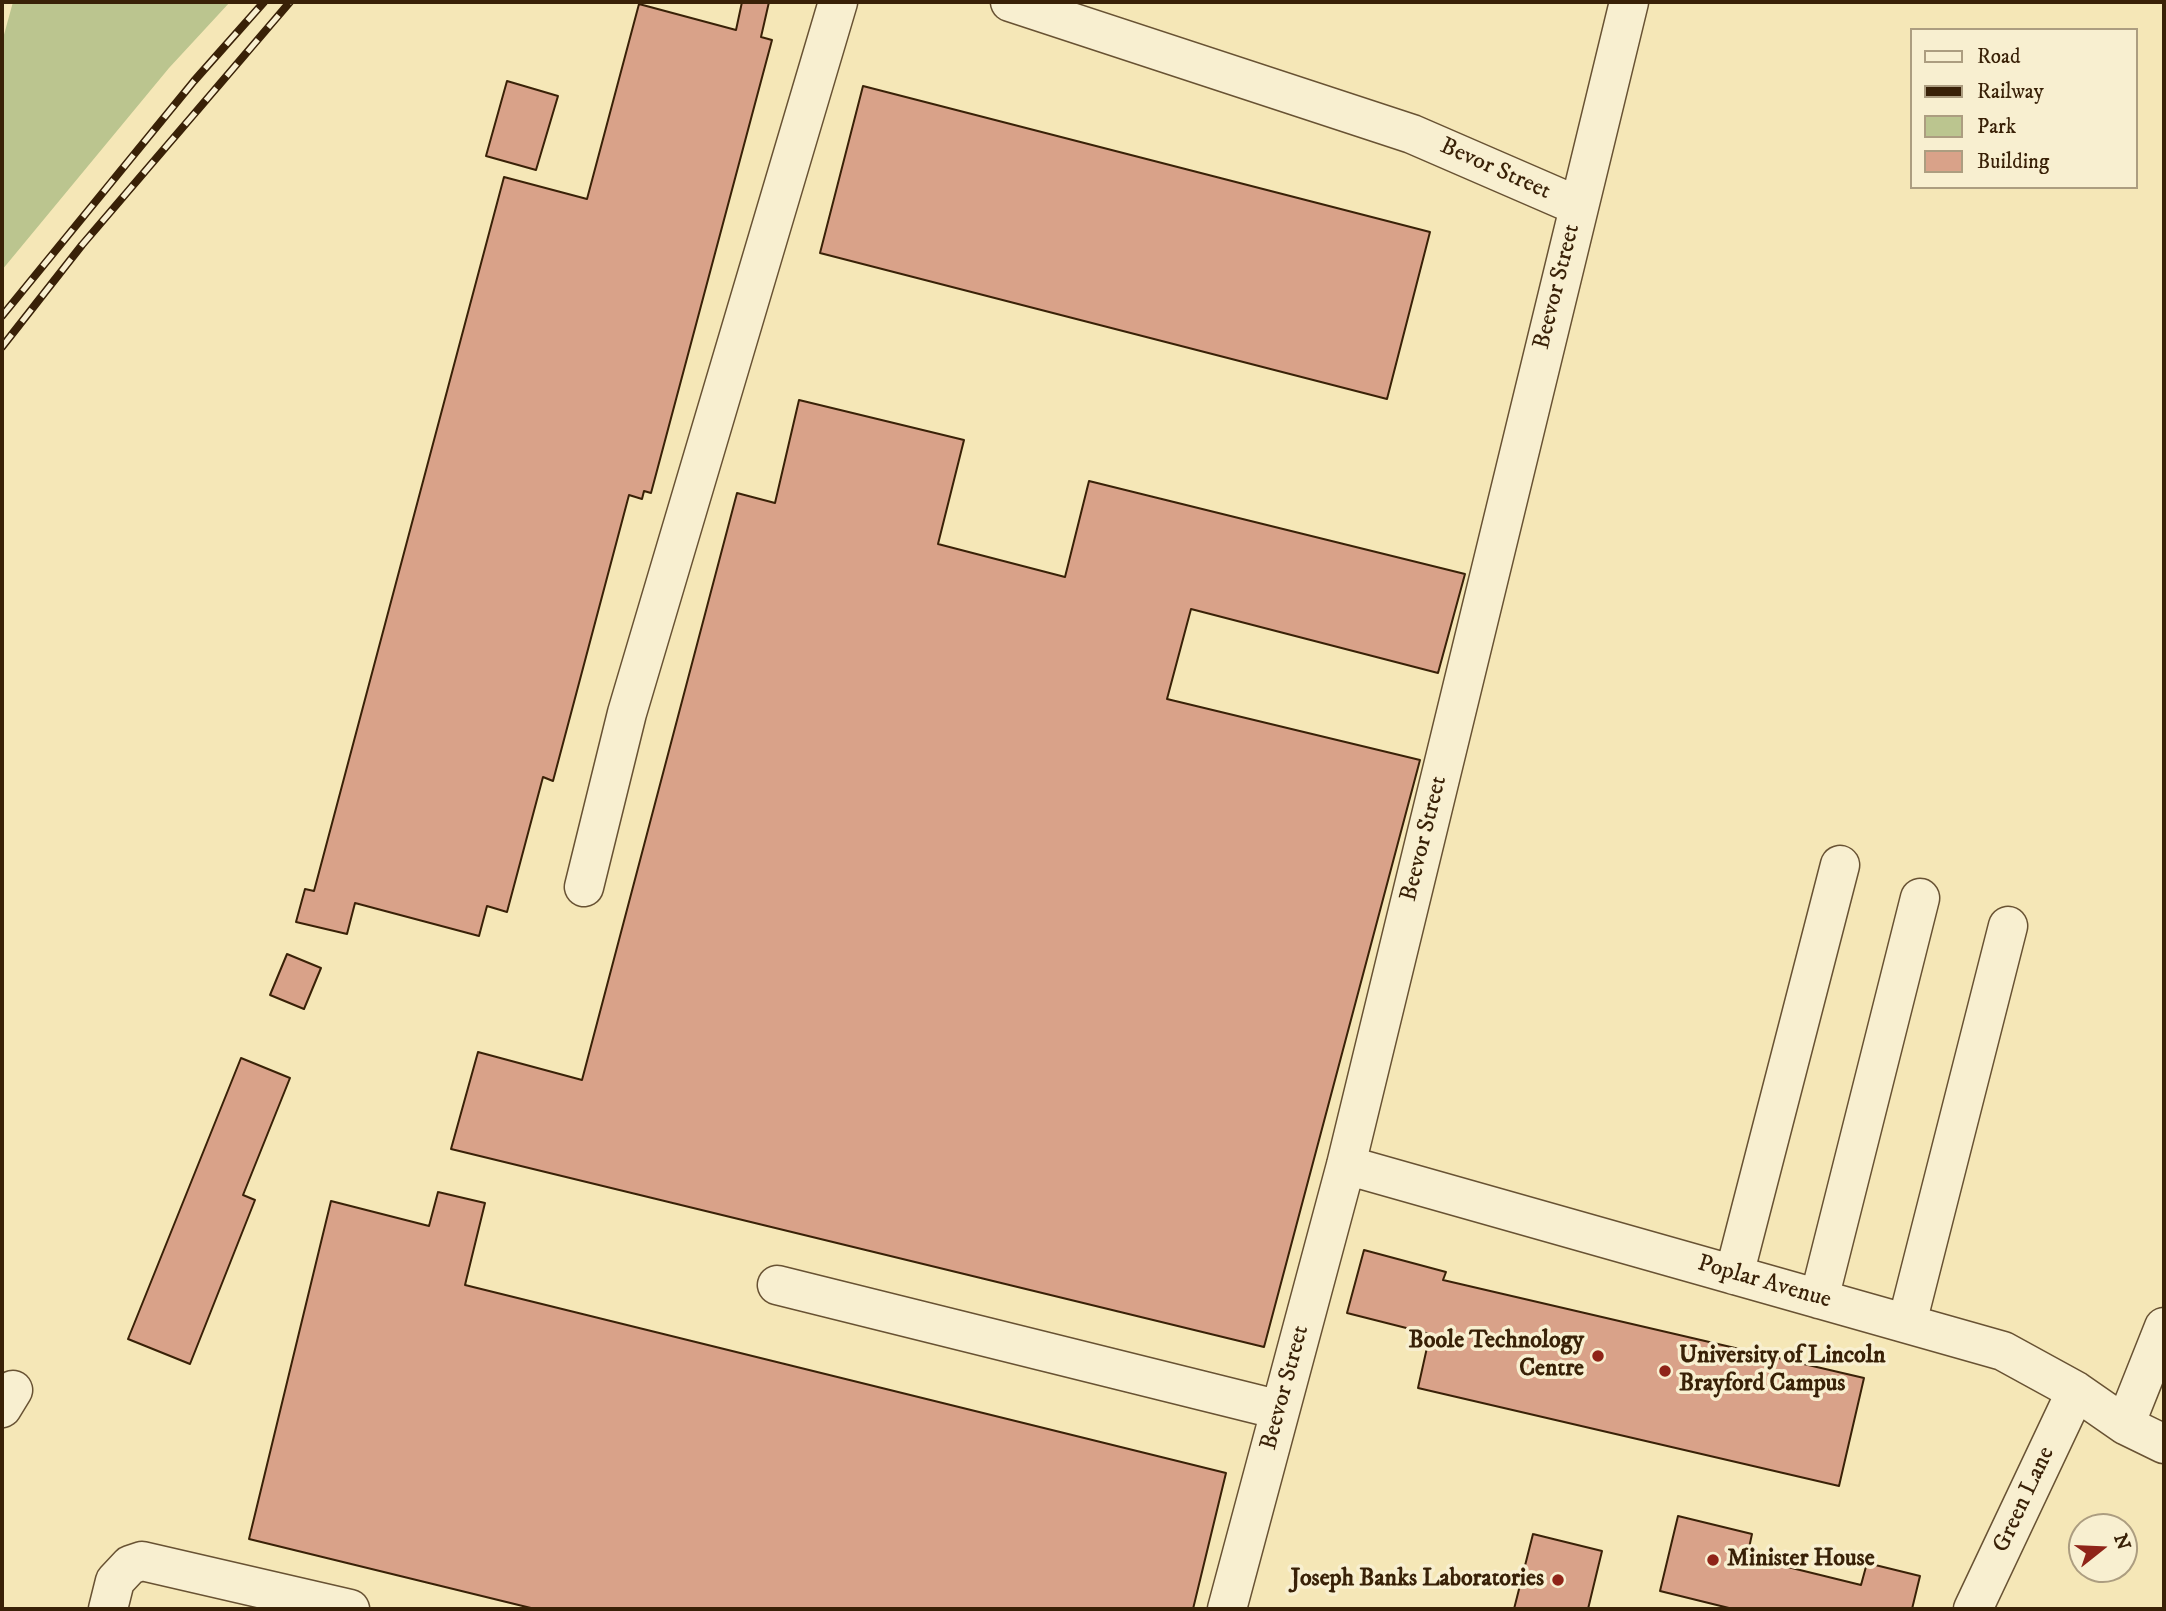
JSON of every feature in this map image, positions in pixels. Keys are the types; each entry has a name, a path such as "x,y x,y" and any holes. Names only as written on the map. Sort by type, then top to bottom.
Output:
{"street":[{"path":"584,887 627,713 838,2"},
{"name":"Bevor Street","path":"1010,2 1412,134 1577,206"},
{"name":"Beevor Street","path":"1227,1609 1346,1166 1577,206 1629,2"},
{"path":"1734,1275 1840,865"},
{"path":"1819,1298 1920,898"},
{"path":"1907,1323 2008,926"},
{"name":"Poplar Avenue","path":"1346,1166 2003,1351 2076,1391 2125,1425 2164,1444"},
{"path":"777,1285 1280,1410"},
{"path":"2125,1425 2164,1326"},
{"name":"Green Lane","path":"1973,1609 2076,1391"},
{"path":"108,1609 115,1581 130,1564 142,1560 350,1609"}],"green space":[{"path":"13,2 230,2 169,68 2,270 2,42"}],"building":[{"path":"742,2 769,2 761,37 772,40 651,493 644,491 642,499 629,495 553,781 543,777 507,912 487,906 479,936 355,903 347,934 296,922 305,889 314,891 504,177 587,199 639,4 736,30"},
{"path":"507,81 558,96 536,170 486,156"},
{"path":"863,86 1430,232 1387,399 820,253"},
{"path":"799,400 964,440 938,544 1065,577 1089,481 1465,574 1438,673 1191,609 1167,699 1420,760 1264,1347 451,1149 478,1052 582,1080 737,493 775,503"},
{"path":"287,954 321,968 304,1009 270,995"},
{"path":"241,1058 290,1078 243,1195 255,1200 190,1364 128,1339"},
{"path":"438,1192 485,1203 465,1285 1226,1473 1193,1609 535,1609 249,1539 331,1201 429,1226"},
{"name":"Boole Technology Centre","path":"1364,1250 1446,1272 1443,1280 1864,1378 1839,1486 1418,1388 1430,1334 1347,1313"},
{"name":"Minister House","path":"1678,1516 1752,1534 1747,1557 1861,1585 1867,1563 1920,1576 1912,1609 1733,1609 1660,1591"},
{"name":"Joseph Banks Laboratories","path":"1533,1534 1602,1551 1588,1609 1514,1609"}],"railway":[{"path":"2,316 194,81 264,2"},
{"path":"2,347 82,245 290,2"}],"place":[{"name":"Boole Technology Centre","path":"1598,1356"},
{"name":"University of Lincoln Brayford Campus","path":"1665,1371"},
{"name":"Minister House","path":"1713,1560"},
{"name":"Joseph Banks Laboratories","path":"1558,1580"}]}
